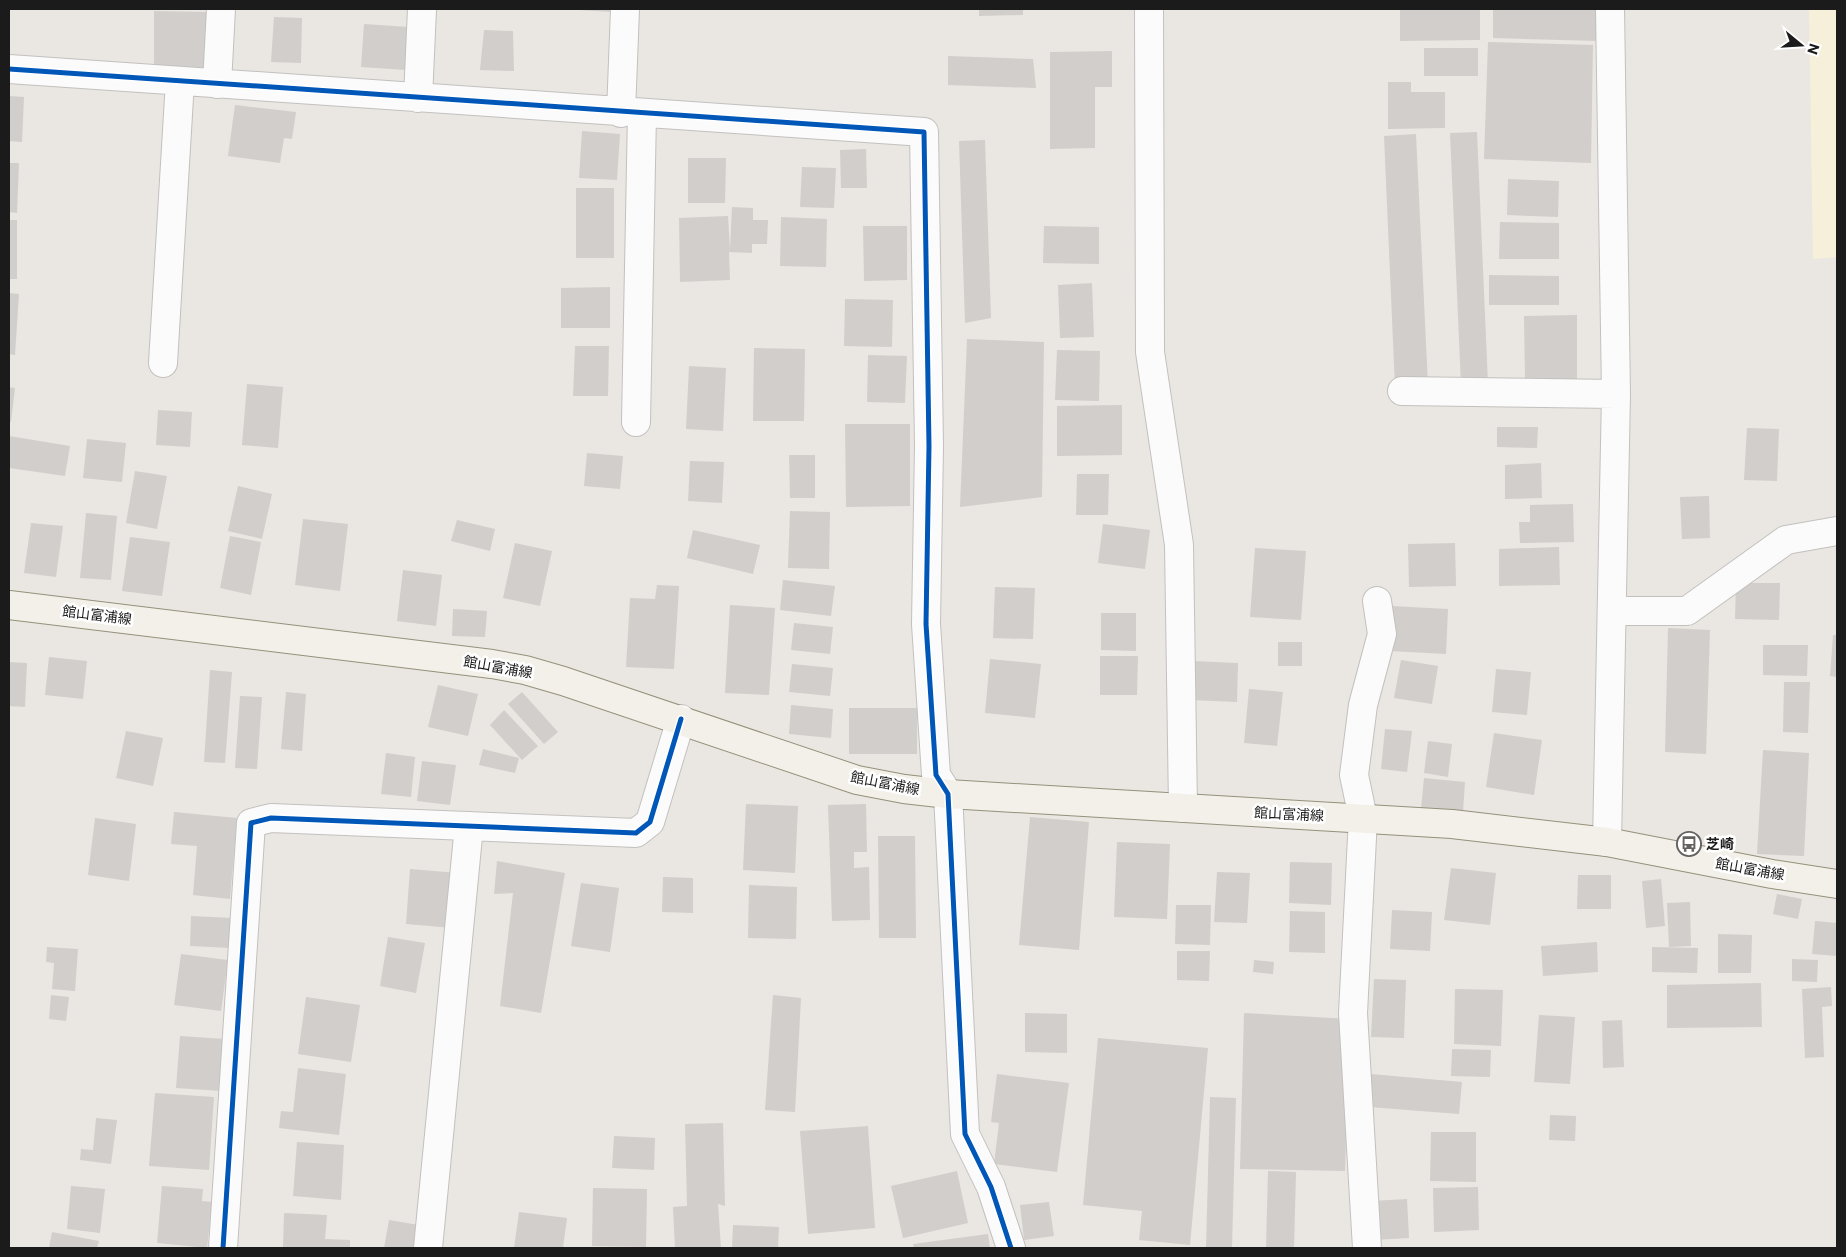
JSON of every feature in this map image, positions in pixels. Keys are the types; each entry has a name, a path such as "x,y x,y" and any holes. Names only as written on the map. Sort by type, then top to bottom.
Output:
{"main road":[{"name":"館山富浦線","path":"9,605 492,664 525,670 681,720 857,780 904,789 948,794 1452,824 1607,842 1772,874 1837,884"}],"street":[{"path":"217,84 221,9"},
{"path":"418,98 422,9"},
{"path":"625,9 632,113 636,422"},
{"path":"1149,9 1150,352 1178,545 1183,808"},
{"path":"1607,842 1616,394 1610,9"},
{"path":"9,69 924,132 929,446 926,624 936,775 948,794 965,1134 991,1187 1011,1248"},
{"path":"163,363 180,81"},
{"path":"1402,391 1616,394"},
{"path":"1613,611 1687,611 1786,540 1837,531"},
{"path":"1367,1248 1353,1013 1363,818 1354,776 1363,705 1382,634 1377,601"},
{"path":"223,1248 251,823 271,818 636,833 650,822 681,720"},
{"path":"428,1248 469,826"}],"shaded area":[{"path":"1809,9 1837,9 1837,257 1813,259"}],"building":[{"path":"612,9 612,12 579,10"},
{"path":"979,9 1023,9 1023,15 979,16"},
{"path":"1400,9 1480,9 1480,40 1400,41"},
{"path":"1493,9 1599,9 1599,41 1493,38"},
{"path":"154,11 207,12 206,68 154,67"},
{"path":"274,17 302,18 301,63 271,62"},
{"path":"364,24 409,27 405,70 361,67"},
{"path":"484,30 513,31 514,71 480,70"},
{"path":"1488,42 1593,45 1591,163 1484,159"},
{"path":"1424,48 1478,48 1478,76 1424,76"},
{"path":"1112,51 1112,87 1095,87 1095,148 1050,149 1050,52"},
{"path":"948,56 1033,59 1036,88 948,85"},
{"path":"1388,82 1411,82 1411,92 1445,92 1445,128 1388,129"},
{"path":"9,96 24,97 22,142 9,141"},
{"path":"235,105 296,112 292,139 284,138 280,163 228,156"},
{"path":"582,131 620,134 617,180 579,178"},
{"path":"1477,132 1488,384 1461,385 1450,133"},
{"path":"1416,134 1428,385 1395,387 1384,136"},
{"path":"985,140 991,318 965,323 959,141"},
{"path":"866,149 867,188 841,188 840,150"},
{"path":"688,158 726,158 725,203 688,203"},
{"path":"9,163 19,163 17,213 9,212"},
{"path":"802,167 836,168 834,208 800,207"},
{"path":"1508,179 1559,181 1558,217 1507,215"},
{"path":"576,188 614,188 614,258 576,258"},
{"path":"732,207 753,208 753,220 768,220 767,244 752,244 752,253 729,252 730,280 680,282 679,218 728,216 730,250"},
{"path":"781,217 827,219 826,267 780,266"},
{"path":"9,220 17,220 17,279 9,279"},
{"path":"1500,222 1559,223 1559,259 1499,259"},
{"path":"863,226 907,226 907,280 864,281"},
{"path":"1044,226 1099,227 1099,264 1043,263"},
{"path":"1489,275 1559,276 1559,305 1489,305"},
{"path":"1092,283 1094,337 1060,338 1058,285"},
{"path":"610,287 610,328 561,328 561,288"},
{"path":"9,293 19,294 15,355 9,354"},
{"path":"845,299 893,300 892,347 844,346"},
{"path":"1577,315 1577,381 1525,381 1524,316"},
{"path":"967,339 1044,342 1042,497 960,507"},
{"path":"575,346 609,346 608,396 573,396"},
{"path":"754,348 805,349 804,421 753,421"},
{"path":"1057,350 1100,351 1099,401 1055,400"},
{"path":"868,355 907,356 905,403 867,402"},
{"path":"689,366 726,368 723,431 686,429"},
{"path":"247,384 283,387 278,448 242,445"},
{"path":"9,387 15,388 11,422 9,421"},
{"path":"1122,405 1122,455 1057,456 1057,406"},
{"path":"158,410 192,412 190,447 156,445"},
{"path":"845,424 910,424 910,506 846,507"},
{"path":"1497,427 1538,427 1537,448 1497,447"},
{"path":"1747,428 1779,429 1777,481 1744,480"},
{"path":"9,436 70,446 65,476 9,468"},
{"path":"87,439 126,443 122,482 83,478"},
{"path":"587,453 623,456 620,489 584,486"},
{"path":"789,455 815,455 815,498 790,498"},
{"path":"690,461 724,462 722,503 688,501"},
{"path":"1541,463 1542,498 1505,499 1505,465"},
{"path":"135,471 167,476 157,529 126,523"},
{"path":"1077,474 1109,474 1108,515 1076,515"},
{"path":"238,486 272,494 262,539 228,531"},
{"path":"1709,496 1710,538 1682,539 1680,497"},
{"path":"1573,504 1574,542 1520,543 1519,522 1530,522 1530,505"},
{"path":"790,511 830,512 829,569 788,568"},
{"path":"86,513 117,516 111,580 80,578"},
{"path":"303,519 348,524 340,591 295,585"},
{"path":"457,520 495,529 490,551 451,541"},
{"path":"31,523 63,526 56,577 24,573"},
{"path":"1103,524 1150,530 1145,569 1098,563"},
{"path":"693,530 760,545 753,574 687,558"},
{"path":"230,536 261,542 251,595 220,588"},
{"path":"130,537 170,542 162,596 122,591"},
{"path":"515,543 552,551 540,606 503,598"},
{"path":"1455,543 1456,586 1409,587 1408,544"},
{"path":"1559,547 1560,585 1499,586 1499,549"},
{"path":"1255,548 1306,551 1301,620 1250,617"},
{"path":"403,570 442,575 436,626 397,621"},
{"path":"783,580 835,586 831,616 780,610"},
{"path":"1736,583 1780,583 1779,620 1735,619"},
{"path":"657,585 679,586 674,669 626,667 630,598 655,599"},
{"path":"995,587 1035,588 1033,639 993,638"},
{"path":"730,605 775,608 769,695 725,693"},
{"path":"1391,606 1448,609 1446,654 1389,651"},
{"path":"453,609 487,611 485,637 452,636"},
{"path":"1101,613 1136,613 1136,651 1101,650"},
{"path":"794,623 833,627 830,654 791,650"},
{"path":"1668,628 1710,630 1706,754 1665,752"},
{"path":"1833,635 1837,635 1837,677 1830,676"},
{"path":"1278,642 1302,642 1302,666 1278,666"},
{"path":"1763,645 1808,645 1807,676 1763,675"},
{"path":"1100,656 1138,656 1137,695 1100,695"},
{"path":"49,657 87,661 83,699 45,695"},
{"path":"990,659 1041,664 1035,718 985,713"},
{"path":"1401,660 1438,666 1432,704 1394,698"},
{"path":"1192,661 1238,663 1237,702 1190,700"},
{"path":"9,662 27,663 25,707 9,706"},
{"path":"792,664 833,668 830,696 789,692"},
{"path":"1496,669 1531,672 1527,715 1492,712"},
{"path":"210,670 232,672 225,763 204,762"},
{"path":"1784,682 1810,682 1808,733 1783,732"},
{"path":"438,685 478,694 468,736 428,727"},
{"path":"1249,689 1283,692 1277,746 1244,743"},
{"path":"286,692 306,694 302,751 281,749"},
{"path":"522,692 558,732 544,744 508,704"},
{"path":"240,696 262,697 257,769 235,768"},
{"path":"791,705 833,709 831,738 789,734"},
{"path":"849,708 917,708 917,754 849,754"},
{"path":"504,710 538,746 522,760 490,725"},
{"path":"1385,729 1412,731 1407,772 1381,769"},
{"path":"126,731 163,738 153,786 116,778"},
{"path":"1494,733 1542,740 1534,795 1486,787"},
{"path":"1428,741 1452,744 1448,777 1424,773"},
{"path":"483,749 519,758 515,773 479,765"},
{"path":"1763,750 1809,753 1804,856 1757,854"},
{"path":"386,753 415,757 411,797 381,794"},
{"path":"422,761 456,765 450,805 417,801"},
{"path":"1424,778 1465,782 1463,812 1421,809"},
{"path":"746,804 798,806 795,873 743,870"},
{"path":"866,804 867,852 854,852 854,868 869,867 870,920 832,921 828,805"},
{"path":"174,812 237,818 230,899 193,895 197,846 171,844"},
{"path":"1030,817 1089,822 1079,950 1019,945"},
{"path":"95,818 136,824 129,881 88,875"},
{"path":"878,836 915,836 916,938 879,938"},
{"path":"1117,842 1170,844 1167,919 1114,917"},
{"path":"497,861 565,873 541,1013 500,1006 513,893 494,894"},
{"path":"1290,862 1332,863 1331,905 1289,903"},
{"path":"1451,868 1496,873 1490,925 1444,920"},
{"path":"410,869 458,873 453,928 406,924"},
{"path":"1217,872 1250,873 1247,923 1214,922"},
{"path":"1578,875 1611,875 1611,909 1577,909"},
{"path":"663,877 693,878 693,913 662,912"},
{"path":"1661,879 1665,926 1646,928 1642,881"},
{"path":"581,883 619,888 610,952 571,946"},
{"path":"749,885 797,887 796,939 748,938"},
{"path":"1777,894 1802,899 1798,919 1773,914"},
{"path":"1690,902 1691,946 1669,947 1667,903"},
{"path":"1176,905 1211,905 1210,945 1175,944"},
{"path":"1392,910 1432,912 1430,951 1390,949"},
{"path":"1290,911 1325,912 1325,953 1289,952"},
{"path":"191,916 232,918 230,948 190,946"},
{"path":"1815,921 1837,923 1837,956 1812,954"},
{"path":"1718,934 1752,935 1751,973 1718,973"},
{"path":"388,937 425,943 416,993 380,986"},
{"path":"1597,942 1598,972 1543,976 1541,946"},
{"path":"47,947 78,949 75,991 52,989 54,963 46,962"},
{"path":"1652,947 1698,948 1697,973 1652,972"},
{"path":"1177,951 1210,951 1209,981 1177,980"},
{"path":"181,954 228,960 221,1011 174,1005"},
{"path":"1792,959 1818,960 1817,982 1792,981"},
{"path":"1254,960 1274,962 1273,974 1253,972"},
{"path":"1374,979 1406,980 1404,1038 1371,1037"},
{"path":"1761,983 1762,1027 1667,1028 1667,985"},
{"path":"1831,987 1832,1006 1822,1007 1824,1057 1805,1058 1802,989"},
{"path":"1455,989 1503,990 1501,1046 1454,1044"},
{"path":"51,995 69,997 66,1021 49,1019"},
{"path":"773,995 801,998 795,1112 765,1110"},
{"path":"306,997 360,1005 351,1062 298,1054"},
{"path":"1025,1013 1067,1014 1067,1053 1025,1052"},
{"path":"1244,1013 1350,1019 1345,1171 1240,1169"},
{"path":"1539,1015 1575,1017 1570,1084 1534,1082"},
{"path":"1622,1020 1624,1067 1603,1068 1602,1021"},
{"path":"180,1036 225,1039 221,1091 176,1088"},
{"path":"1098,1038 1208,1048 1190,1245 1139,1240 1142,1211 1083,1205"},
{"path":"1452,1049 1491,1050 1490,1077 1451,1076"},
{"path":"298,1068 346,1074 339,1135 279,1128 281,1111 293,1112"},
{"path":"997,1074 1069,1083 1057,1172 994,1164 999,1123 991,1122"},
{"path":"1371,1074 1462,1082 1459,1114 1369,1107"},
{"path":"155,1093 214,1097 209,1170 149,1166"},
{"path":"1210,1097 1236,1098 1232,1248 1206,1248"},
{"path":"1550,1115 1576,1116 1575,1141 1549,1140"},
{"path":"96,1118 117,1120 111,1164 80,1160 81,1149 93,1150"},
{"path":"723,1123 725,1206 718,1204 721,1248 675,1248 673,1207 687,1206 685,1124"},
{"path":"868,1126 875,1228 808,1234 800,1131"},
{"path":"1431,1132 1476,1132 1476,1182 1430,1181"},
{"path":"614,1136 655,1138 654,1170 612,1168"},
{"path":"297,1142 344,1145 341,1200 293,1196"},
{"path":"957,1171 968,1223 903,1238 891,1186"},
{"path":"1268,1171 1296,1172 1294,1248 1266,1248"},
{"path":"71,1186 105,1189 100,1233 67,1229"},
{"path":"162,1186 203,1189 202,1201 212,1202 207,1248 157,1243"},
{"path":"1478,1187 1479,1230 1434,1232 1433,1188"},
{"path":"593,1188 647,1189 646,1247 592,1246"},
{"path":"1407,1199 1409,1238 1374,1240 1371,1201"},
{"path":"1049,1202 1054,1236 1024,1240 1020,1205"},
{"path":"519,1212 567,1218 563,1248 514,1248"},
{"path":"284,1213 327,1215 325,1239 350,1240 350,1248 283,1248"},
{"path":"389,1220 419,1225 415,1248 384,1248"},
{"path":"733,1225 779,1227 778,1248 732,1248"},
{"path":"52,1232 99,1241 97,1248 49,1248"},
{"path":"988,1234 990,1248 914,1248 913,1244"}],"cycle path":[{"path":"9,69 924,132 929,446 926,624 936,775 948,794 965,1134 991,1187 1011,1248"},
{"path":"223,1248 251,823 271,818 636,833 650,822 681,719"}],"place":[{"name":"芝崎","path":"1689,844"}]}
